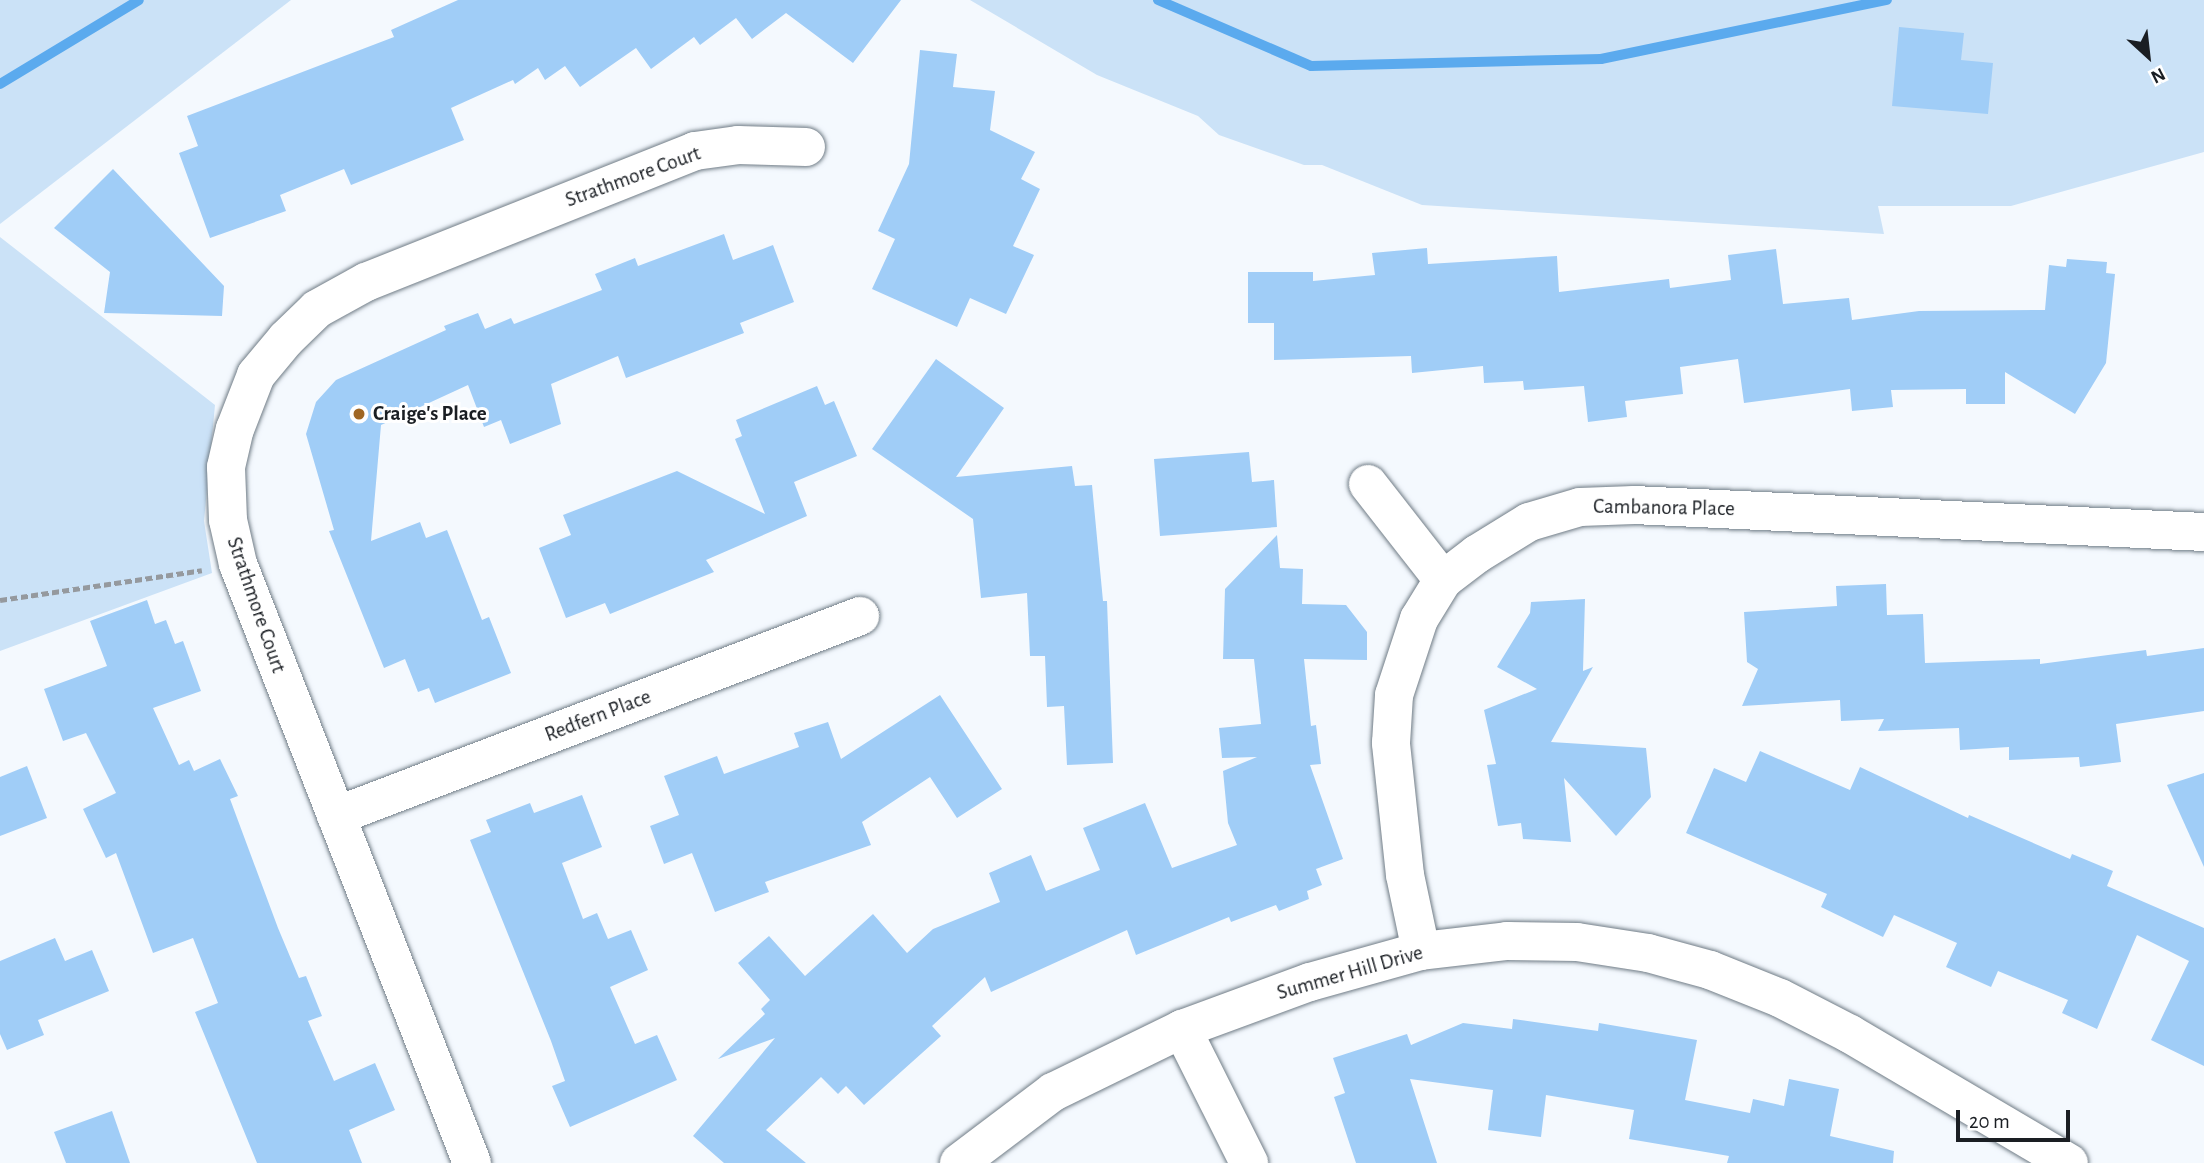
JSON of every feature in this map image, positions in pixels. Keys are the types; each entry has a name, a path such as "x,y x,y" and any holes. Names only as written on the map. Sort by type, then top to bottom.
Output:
{"street":[{"name":"Strathmore Court","path":"472,1163 238,564 228,520 226,467 234,429 256,375 317,309 366,282 695,151 738,145 806,147"},
{"path":"1368,484 1443,580"},
{"name":"Cambanora Place","path":"1421,951 1405,875 1391,743 1394,695 1404,657 1419,618 1443,580 1477,554 1529,523 1580,507 1634,505 2204,532"},
{"name":"Redfern Place","path":"336,816 860,616"},
{"name":"Summer Hill Drive","path":"960,1163 1053,1092 1182,1029 1310,982 1421,951 1507,942 1577,942 1648,953 1710,970 1780,998 1850,1034 2069,1163"},
{"path":"1182,1029 1250,1163"}],"path":[{"path":"0,600 238,564"}],"shaded area":[{"path":"0,0 291,0 0,224"},
{"path":"970,0 2204,0 2204,152 2011,206 1878,206 1884,234 1422,205 1322,165 1304,165 1219,135 1198,116 1097,75"},
{"path":"0,237 215,405 204,521 212,573 0,651"}],"building":[{"path":"458,0 901,0 853,63 786,13 752,39 736,18 700,45 694,37 651,69 636,48 580,87 565,66 545,80 538,68 515,84 513,80 451,108 464,140 351,185 344,169 280,195 286,211 210,238 179,153 198,146 187,116 394,37 391,30"},
{"path":"1899,27 1964,33 1961,60 1993,63 1988,114 1892,106"},
{"path":"920,50 957,54 953,87 995,91 990,130 1035,152 1021,179 1040,189 1013,246 1034,255 1006,314 970,298 957,327 872,289 895,239 878,231 909,164"},
{"path":"113,169 224,286 222,316 104,313 110,272 54,228"},
{"path":"724,234 733,260 773,245 794,302 740,323 744,333 626,378 618,356 551,384 561,424 510,444 501,420 484,427 468,385 381,425 371,541 420,522 426,538 447,530 482,620 489,617 511,673 435,703 429,688 418,692 405,659 384,668 329,531 334,530 306,434 316,402 336,380 446,330 444,326 478,313 485,329 511,318 514,324 602,290 595,274 635,258 638,266"},
{"path":"1427,248 1428,264 1557,256 1559,292 1669,279 1670,288 1731,280 1728,255 1776,249 1783,304 1849,298 1852,320 1919,311 2045,310 2049,265 2066,267 2067,259 2107,262 2106,273 2115,274 2106,363 2075,414 2005,372 2005,404 1966,404 1966,389 1891,390 1893,407 1852,411 1850,389 1744,403 1738,359 1680,367 1683,394 1625,401 1627,417 1588,422 1584,386 1524,390 1523,381 1484,383 1483,366 1412,373 1411,356 1274,360 1274,323 1248,323 1248,272 1313,272 1313,281 1375,275 1372,253"},
{"path":"936,359 1004,408 956,477 1072,466 1075,486 1092,485 1103,601 1107,601 1113,763 1067,765 1064,706 1047,707 1045,656 1030,656 1027,593 981,598 973,519 872,449"},
{"path":"817,386 825,405 834,401 857,456 794,482 807,516 706,560 714,572 610,614 605,603 566,618 539,548 571,535 563,515 677,471 765,514 735,439 742,436 736,420"},
{"path":"1249,452 1252,482 1274,480 1277,527 1160,536 1154,459"},
{"path":"1277,535 1280,568 1303,569 1302,604 1346,605 1367,632 1367,660 1304,659 1311,726 1316,725 1321,764 1310,765 1343,859 1316,869 1322,885 1307,891 1309,899 1279,911 1276,905 1231,922 1229,917 1136,955 1127,930 991,992 985,977 932,1026 941,1036 864,1105 846,1086 838,1094 821,1077 766,1130 806,1163 724,1163 693,1136 775,1038 718,1059 765,1014 761,1009 770,1000 738,963 769,936 805,976 873,914 907,953 933,929 1000,902 989,873 1031,855 1046,891 1100,870 1083,828 1145,803 1172,868 1237,845 1228,823 1223,771 1257,757 1222,758 1219,728 1261,724 1254,659 1223,659 1225,589"},
{"path":"1886,584 1887,615 1923,614 1925,663 2040,659 2040,664 2146,650 2147,656 2204,648 2204,711 2116,724 2121,762 2080,767 2079,757 2009,760 2009,747 1960,750 1959,728 1878,731 1884,719 1841,721 1840,700 1742,706 1758,669 1747,662 1744,612 1837,606 1836,586"},
{"path":"1585,599 1583,671 1593,667 1551,742 1646,748 1651,797 1616,836 1564,778 1571,842 1523,839 1521,823 1498,826 1487,765 1496,764 1484,710 1537,689 1497,667 1530,613 1531,602"},
{"path":"147,600 155,624 166,620 175,644 183,641 201,691 153,708 179,765 189,760 194,771 220,759 238,796 230,799 278,928 299,978 306,976 322,1016 308,1021 334,1081 375,1063 395,1110 349,1130 362,1163 257,1163 195,1012 218,1003 193,938 153,953 116,853 106,858 83,809 116,793 86,733 63,741 44,689 107,666 90,621"},
{"path":"940,695 1002,789 957,818 930,777 862,822 871,845 765,882 769,892 715,912 692,853 664,864 650,826 679,815 664,776 717,756 724,774 799,747 794,733 828,722 841,759"},
{"path":"1760,751 1850,790 1860,767 1968,818 1969,815 2070,859 2072,854 2113,871 2107,886 2204,928 2204,1066 2151,1040 2189,961 2137,935 2097,1029 2062,1013 2068,1000 1998,971 1991,987 1946,967 1957,943 1894,915 1883,937 1821,907 1827,894 1686,833 1714,768 1746,782"},
{"path":"27,766 47,818 0,836 0,777"},
{"path":"2204,773 2204,867 2167,785"},
{"path":"582,795 602,847 562,863 583,919 597,913 608,939 631,930 648,970 610,987 635,1044 657,1035 677,1080 570,1127 552,1086 565,1081 470,840 491,832 486,820 530,803 534,813"},
{"path":"55,938 65,961 92,950 109,991 38,1020 44,1035 7,1050 0,1034 0,961"},
{"path":"1513,1019 1598,1031 1599,1023 1697,1040 1685,1100 1750,1113 1753,1099 1784,1106 1789,1079 1839,1089 1830,1136 1894,1151 1893,1163 1727,1163 1729,1156 1629,1139 1634,1110 1546,1095 1541,1137 1488,1130 1493,1090 1410,1079 1437,1163 1356,1163 1334,1097 1345,1093 1333,1058 1407,1034 1411,1045 1463,1023 1512,1029"},
{"path":"112,1111 130,1163 66,1163 54,1132"}],"waterway":[{"path":"0,84 139,0"},
{"path":"1158,0 1311,66 1601,59 1887,0"}],"place":[{"name":"Craige's Place","path":"359,414"}]}
